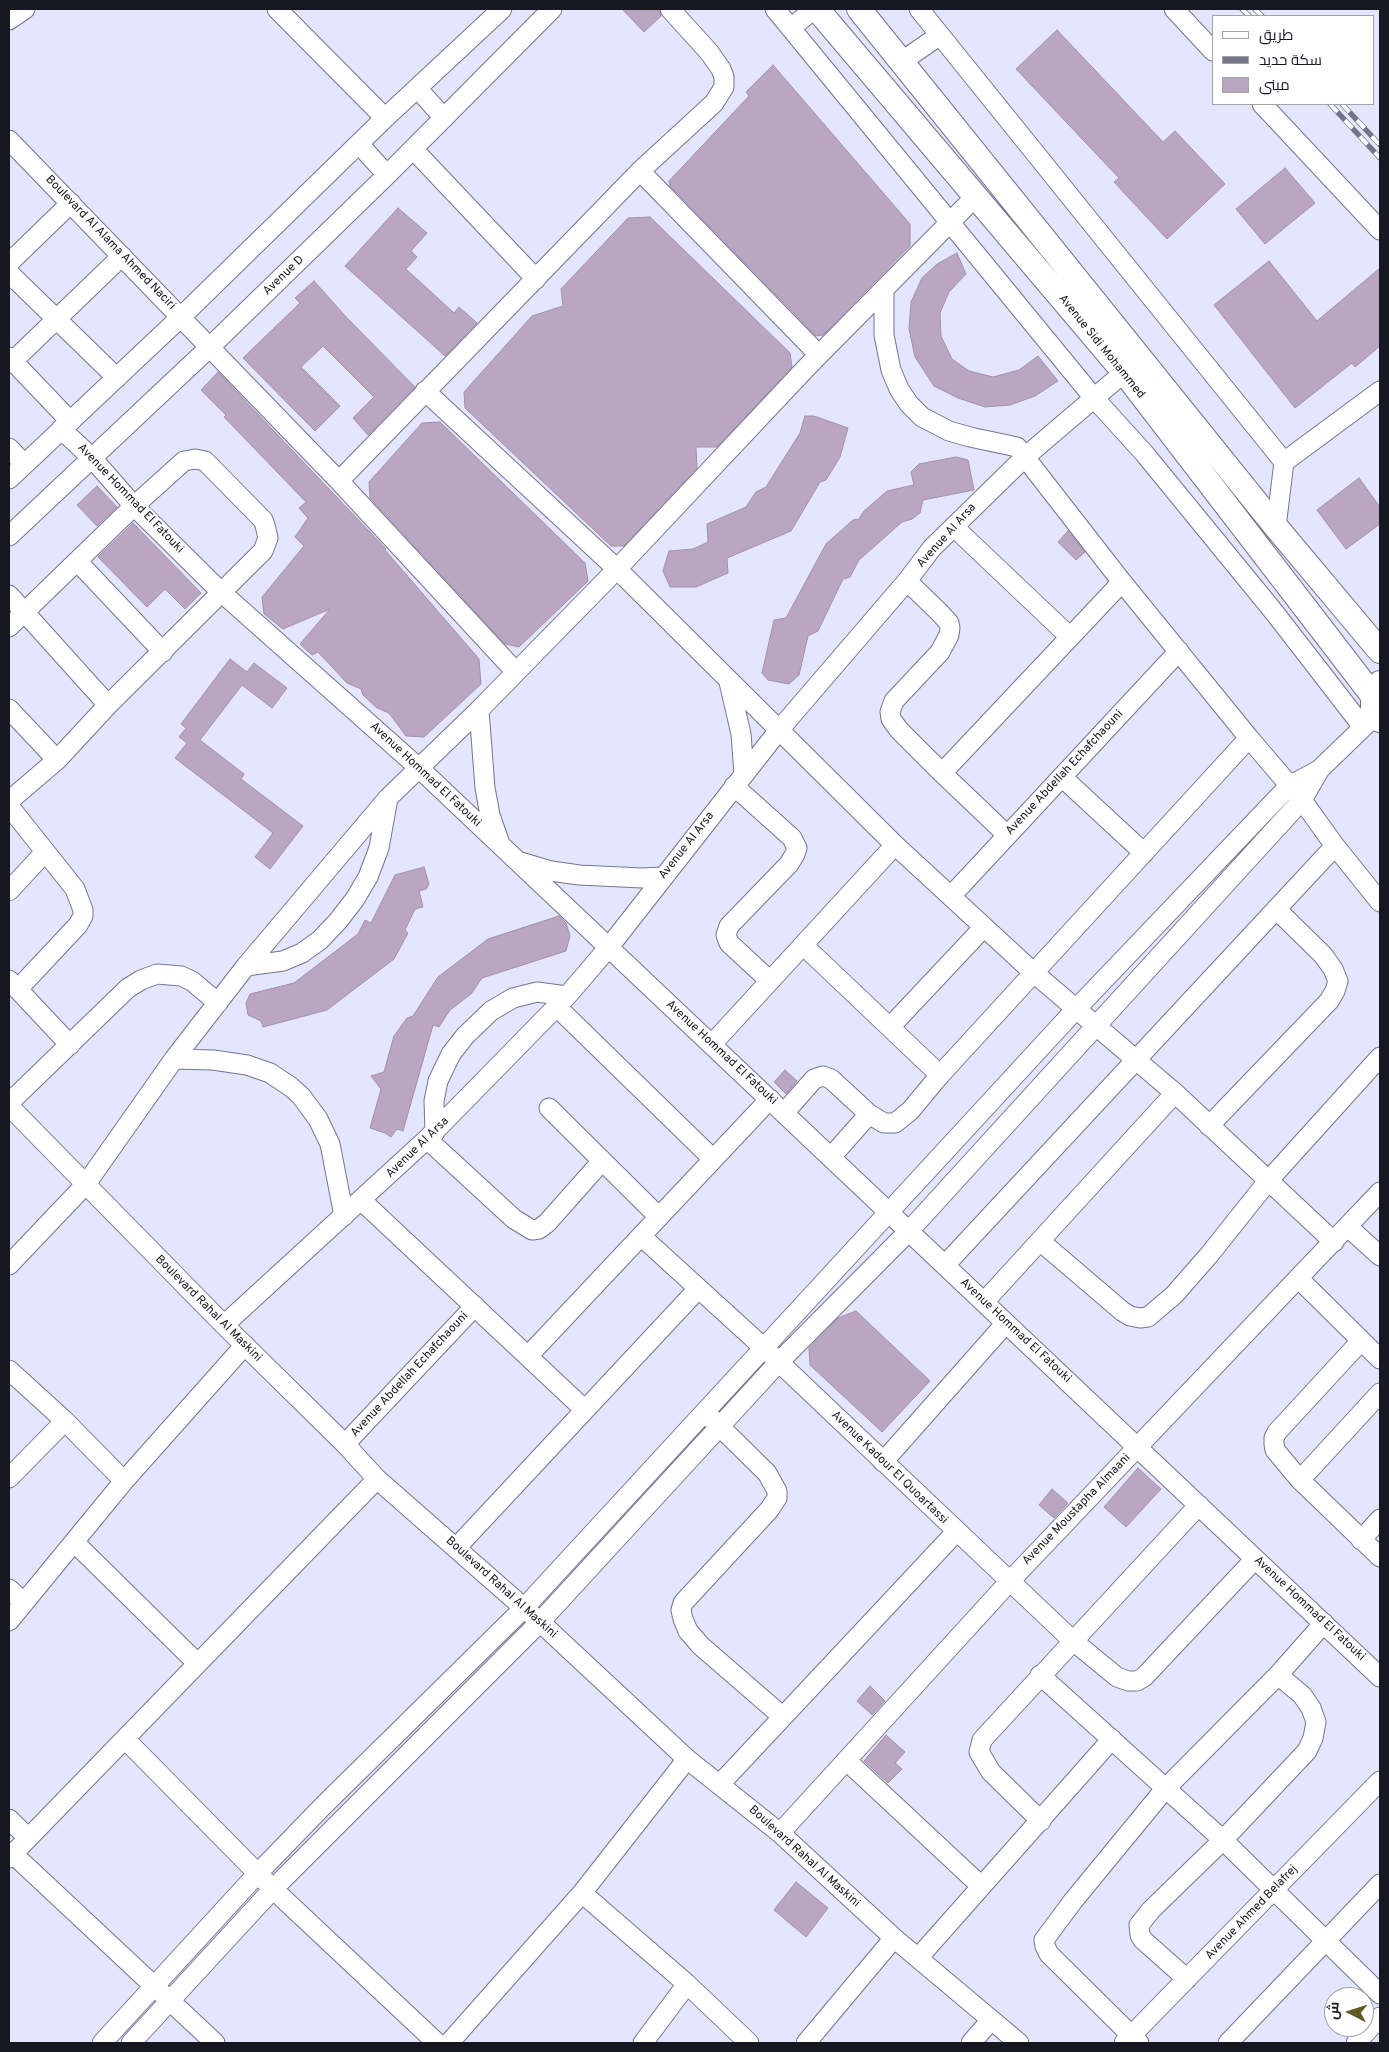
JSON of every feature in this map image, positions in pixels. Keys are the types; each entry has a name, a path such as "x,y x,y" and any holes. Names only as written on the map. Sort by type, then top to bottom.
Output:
{"main road":[{"name":"Avenue Sidi Mohammed","path":"816,9 975,197 1132,365 1276,527 1380,651"},
{"name":"Avenue Sidi Mohammed","path":"860,9 1132,365 1375,708"}],"street":[{"path":"9,20 24,9"},
{"path":"277,9 385,118"},
{"path":"9,479 182,316 416,88 502,9"},
{"name":"Avenue D","path":"9,536 211,346 387,175 552,9"},
{"path":"339,481 640,171 714,103 724,87 724,77 721,69 709,52 670,9"},
{"path":"102,2043 258,1873 331,1798 524,1608 1076,1009 1320,770 1375,708 1274,612 1144,453 1094,398 775,9"},
{"path":"791,28 816,9"},
{"path":"919,9 1284,462 1276,527"},
{"path":"1174,9 1212,50"},
{"path":"901,62 940,35"},
{"path":"416,88 444,118"},
{"path":"1263,105 1380,230"},
{"name":"Boulevard Al Alama Ahmed Naciri","path":"9,140 211,346 339,481 515,672"},
{"path":"359,144 387,175"},
{"path":"413,149 536,279"},
{"path":"640,171 819,355"},
{"path":"9,1264 86,1184 174,1059 246,966 388,798 480,710 617,569 819,355 975,197"},
{"path":"9,263 71,203"},
{"path":"11,359 122,256"},
{"path":"9,273 117,378"},
{"path":"884,289 884,334 891,370 899,389 909,404 922,417 939,427 970,438 1017,448 1122,582 1296,793 1380,902"},
{"name":"Avenue Hommad El Fatouki","path":"11,359 134,506 221,592 419,768 1380,1677"},
{"name":"Avenue Al Arsa","path":"224,1325 431,1136 562,1002 609,947 779,730 907,581 932,548 1025,457 1132,365"},
{"path":"1284,462 1380,390"},
{"path":"426,391 617,569 895,844 1034,973 1175,1094 1334,1242"},
{"path":"9,448 24,464"},
{"path":"9,627 134,506 184,461 200,459 211,467 263,520 268,538 263,551 108,705 57,760 9,801"},
{"path":"954,527 1070,637"},
{"path":"77,561 163,652"},
{"path":"907,581 940,613 949,623 950,628 949,635 940,652 894,701 890,712 891,719 899,730 1007,835"},
{"path":"942,773 1122,582"},
{"path":"9,595 108,705"},
{"name":"Avenue Abdellah Echafchaouni","path":"951,896 1178,651"},
{"path":"728,679 735,702 741,734 739,780 792,838 797,848 796,854 789,864 729,926 726,935 728,943 770,981"},
{"path":"9,709 57,760"},
{"path":"480,710 484,788 490,816 500,844"},
{"path":"784,1113 814,1079 823,1076 831,1079 869,1114 884,1123 895,1123 910,1111 940,1075 1249,738"},
{"path":"1062,776 1144,853"},
{"path":"131,2043 274,1889 540,1622 778,1363 909,1231 1097,1027 1296,793"},
{"path":"246,966 283,961 302,953 320,940 338,921 355,899 368,877 379,848 388,798"},
{"path":"9,806 75,890 80,900 83,916 78,925 13,984 70,1045"},
{"path":"712,1044 895,844"},
{"path":"945,1265 1335,846"},
{"path":"9,891 45,852"},
{"path":"518,861 552,871 580,875 662,877"},
{"path":"1209,1126 1329,1000 1335,991 1338,981 1333,969 1323,956 1276,909"},
{"path":"890,1027 984,926"},
{"path":"803,945 940,1075"},
{"path":"9,1104 128,988 141,980 157,974 181,976 192,981 218,1003"},
{"path":"602,1161 547,1223 539,1229 532,1230 514,1219 431,1136 438,1081 451,1054 465,1036 491,1011 513,998 538,992 562,1002 713,1159"},
{"path":"1040,1241 1122,1311 1130,1316 1148,1317 1174,1294 1210,1255 1268,1181 1380,1056"},
{"path":"174,1059 213,1060 247,1065 270,1073 291,1087 318,1119 330,1144 344,1216"},
{"path":"984,1302 1175,1094"},
{"path":"528,1356 770,1100"},
{"name":"Boulevard Rahal Al Maskini","path":"9,1104 244,1346 345,1444 377,1479 540,1622 686,1760 720,1784 780,1834 894,1938 1019,2043"},
{"path":"549,1108 659,1217"},
{"path":"831,1157 869,1114"},
{"name":"Avenue Moustapha Almaani","path":"780,1834 1010,1581 1380,1192"},
{"path":"362,1201 585,1410"},
{"path":"1348,1227 1380,1256"},
{"name":"Avenue Kadour El Quoartassi","path":"641,1236 764,1348 1072,1640 1117,1677 1137,1682 1144,1677 1255,1559"},
{"path":"1298,1278 1380,1359"},
{"path":"456,1548 698,1289"},
{"name":"Avenue Abdellah Echafchaouni","path":"345,1444 475,1306"},
{"path":"883,1462 1006,1323"},
{"path":"1361,1341 1277,1432 1274,1438 1276,1450 1300,1480 1360,1540 1380,1557"},
{"path":"9,1621 124,1481 244,1346"},
{"path":"9,1370 65,1421 124,1481"},
{"path":"1300,1480 1380,1393"},
{"path":"705,1412 767,1473 777,1491 777,1498 769,1510 683,1603 681,1610 683,1619 688,1631 701,1646 783,1717"},
{"path":"9,1478 65,1421"},
{"path":"215,2043 154,1985 11,1856 27,1837 125,1739 377,1479"},
{"path":"1041,1821 991,1772 979,1752 982,1740 1072,1640 1199,1505"},
{"path":"1360,1540 1380,1519"},
{"path":"720,1784 956,1532"},
{"path":"74,1542 198,1663"},
{"path":"9,1589 24,1603"},
{"path":"1132,2041 1049,1954 1044,1943 1048,1933 1072,1901 1165,1789 1278,1675 1324,1623"},
{"path":"1040,1675 1223,1840 1380,1994"},
{"path":"1187,1979 1143,1940 1140,1935 1139,1924 1308,1751 1316,1722 1311,1708 1302,1695 1278,1675"},
{"path":"125,1739 274,1889 437,2043"},
{"path":"918,1958 1112,1740"},
{"path":"449,2043 582,1893 686,1760"},
{"path":"847,1761 981,1886"},
{"name":"Avenue Ahmed Belafrej","path":"1132,2041 1187,1979 1380,1781"},
{"path":"9,1819 27,1837"},
{"path":"1228,2043 1380,1884"},
{"path":"582,1893 687,1984 749,2043"},
{"path":"806,2043 894,1938"},
{"path":"643,2043 687,1984"},
{"path":"1356,2043 1380,2017"},
{"path":"972,2043 991,2020"}],"building":[{"path":"622,9 659,9 661,16 644,32"},
{"path":"1057,30 1163,142 1175,131 1225,184 1167,239 1114,182 1119,178 1016,69"},
{"path":"773,65 910,224 910,246 823,335 816,336 670,186 669,181 749,96 746,92"},
{"path":"1285,168 1315,203 1265,244 1236,209"},
{"path":"398,208 427,233 411,251 417,257 406,269 454,313 459,307 477,323 445,356 345,266"},
{"path":"650,217 790,353 792,367 717,447 696,447 697,468 624,546 611,546 465,408 464,392 532,316 563,306 561,289 628,218"},
{"path":"957,253 966,274 949,292 940,313 941,336 952,359 969,371 993,377 1019,370 1038,356 1058,381 1035,396 1010,405 985,407 958,398 934,386 915,357 909,329 911,302 922,278 937,264"},
{"path":"1269,261 1317,321 1380,268 1380,346 1355,367 1352,363 1295,408 1214,305"},
{"path":"314,281 349,320 415,387 368,435 353,418 374,397 323,346 301,367 340,406 315,431 243,358 300,303 295,298"},
{"path":"218,372 386,549 479,659 481,684 424,737 406,736 389,713 377,708 363,695 361,689 347,683 318,652 312,655 300,644 330,609 283,629 264,614 262,597 304,546 295,537 308,518 299,508 306,502 224,417 226,415 201,390"},
{"path":"805,416 814,416 848,428 840,457 826,480 820,482 791,531 727,558 728,573 696,587 670,587 663,571 669,551 693,549 708,542 707,524 746,507 756,492 766,487 800,433"},
{"path":"440,422 585,563 588,581 519,647 505,644 370,498 369,482 422,423"},
{"path":"956,457 968,460 974,490 923,500 920,513 912,519 902,522 859,560 850,577 843,579 818,631 808,636 799,675 789,684 768,680 762,673 774,620 786,618 826,544 853,520 859,519 864,511 887,491 914,485 911,472 919,464"},
{"path":"1359,478 1380,507 1380,524 1346,549 1317,510"},
{"path":"97,486 117,507 97,526 77,505"},
{"path":"133,523 201,593 185,609 165,589 147,607 98,557"},
{"path":"1068,531 1085,552 1076,560 1058,542"},
{"path":"230,659 247,672 254,663 287,688 272,708 242,685 200,740 244,774 241,779 303,826 270,869 255,857 273,833 175,758 187,743 179,737 186,728 181,724"},
{"path":"424,867 429,884 426,889 419,891 423,907 415,909 405,930 408,933 394,959 327,1010 263,1027 261,1021 248,1015 246,1003 250,994 294,983 358,934 365,920 371,923 395,875"},
{"path":"559,916 566,923 570,936 566,951 482,978 471,994 450,1010 439,1027 433,1025 403,1131 397,1129 391,1137 370,1128 381,1089 371,1076 384,1072 394,1036 407,1018 413,1016 438,977 488,939"},
{"path":"785,1070 797,1081 786,1094 774,1082"},
{"path":"856,1311 930,1381 882,1432 810,1365 809,1348 838,1318"},
{"path":"1138,1468 1161,1489 1126,1527 1104,1507"},
{"path":"1052,1489 1068,1503 1054,1518 1039,1505"},
{"path":"870,1686 885,1701 872,1715 857,1701"},
{"path":"886,1735 905,1752 895,1763 902,1769 888,1783 864,1761"},
{"path":"796,1882 828,1908 806,1937 774,1910"}],"railway":[{"path":"1242,9 1248,15"},
{"path":"1255,9 1261,15"},
{"path":"1331,105 1380,158"},
{"path":"1343,105 1380,145"}]}
